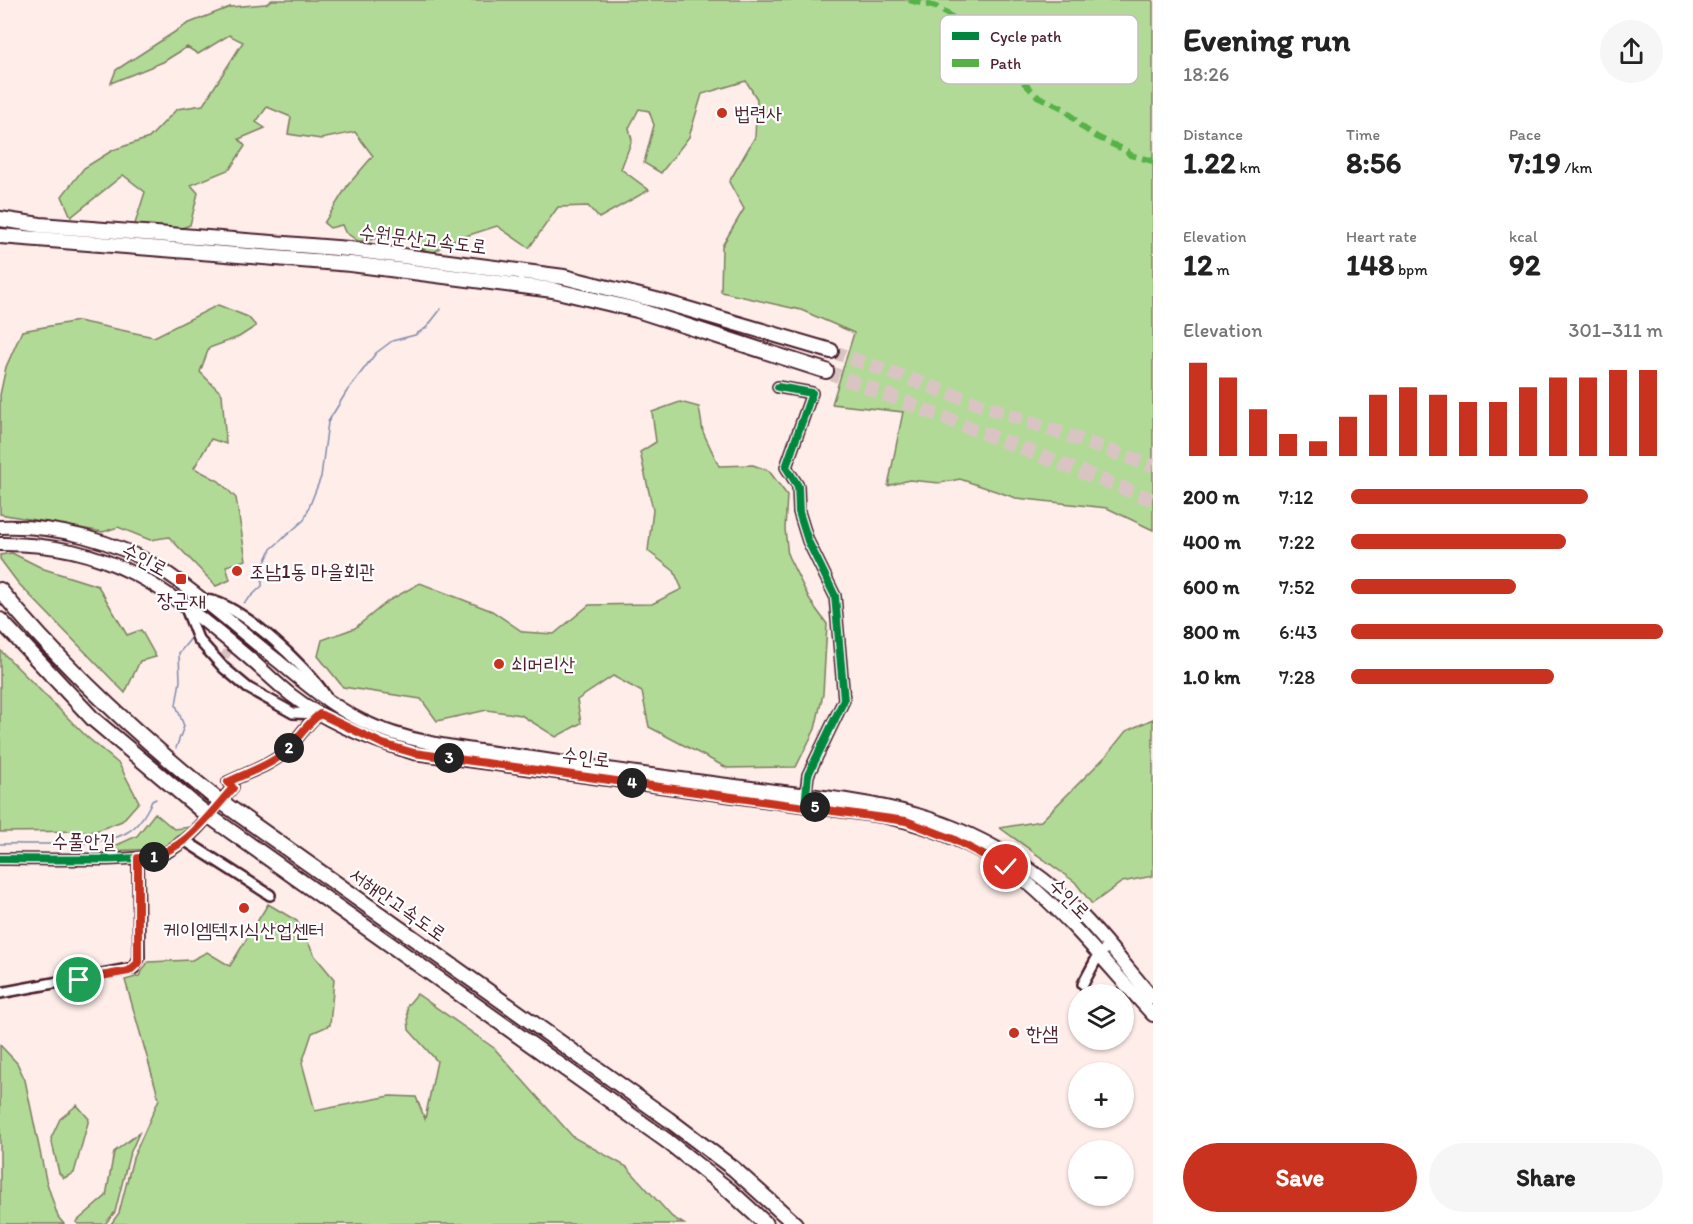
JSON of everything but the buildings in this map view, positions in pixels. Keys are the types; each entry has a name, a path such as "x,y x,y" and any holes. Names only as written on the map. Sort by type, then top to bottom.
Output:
{"highway":[{"name":"수원문산고속도로","path":"0,219 40,225 349,249 564,277 660,301 831,351"},
{"name":"수원문산고속도로","path":"0,236 351,264 553,290 637,310 826,371"},
{"name":"서해안고속도로","path":"0,590 52,649 110,708 218,800 668,1119 734,1169 795,1224"},
{"name":"서해안고속도로","path":"0,620 93,718 207,814 667,1141 730,1191 766,1224"},
{"path":"730,1191 755,1224"}],"main road":[{"name":"수인로","path":"0,527 48,530 116,548 160,569 327,700 362,721 429,742 805,800 906,821 978,851 1037,890 1153,1015"},
{"name":"수인로","path":"0,544 49,547 109,561 142,576 185,606 291,695 320,714 383,744 414,753 909,811 936,819 983,840 1045,880 1108,946 1153,998"}],"street":[{"path":"778,387 812,393 786,467 798,486 799,512 808,541 835,596 844,700 808,775 805,800"},
{"path":"201,600 212,600 241,614 248,624 300,663 314,678 327,700"},
{"path":"185,606 198,639 248,688 293,713 320,714"},
{"name":"수풀안길","path":"0,859 138,858 166,853 184,840 233,788 228,782 282,754 299,738 308,722 320,714"},
{"path":"184,840 270,895"},
{"name":"수풀안길","path":"0,993 134,968 139,958 138,858"},
{"path":"1083,984 1098,956 1108,946"}],"green space":[{"path":"272,0 1153,0 1153,530 1107,508 1016,498 960,479 940,483 909,480 888,486 903,412 832,404 854,333 801,310 721,292 722,246 744,209 729,182 755,137 757,99 746,81 702,94 689,137 661,173 644,163 654,125 649,111 639,109 629,128 632,140 621,169 649,190 599,218 588,206 558,207 529,248 497,226 447,242 433,253 401,237 358,241 345,232 342,225 330,228 324,223 348,185 373,156 355,132 321,139 288,134 291,117 267,107 256,122 265,128 239,139 245,146 230,169 191,185 198,193 190,225 157,237 133,230 145,192 123,175 71,217 62,196 84,168 113,150 149,138 177,109 203,105 243,42 229,35 198,54 187,47 163,62 111,83 116,70 187,24 230,7 266,4"},
{"path":"218,305 248,317 256,326 239,337 209,348 200,372 222,394 226,444 211,439 194,468 219,481 236,498 246,560 226,566 230,580 216,586 169,537 150,540 118,527 103,532 0,514 0,395 6,367 22,331 78,321 154,337"},
{"path":"680,402 699,407 703,432 719,466 753,465 769,471 787,495 785,529 788,556 811,602 827,624 823,694 815,729 796,767 727,768 649,727 642,692 613,676 577,700 581,723 556,737 521,715 487,710 437,721 421,699 343,687 318,656 322,640 355,628 388,601 420,583 492,611 523,632 554,634 589,605 652,604 682,589 674,571 648,551 653,510 640,452 656,442 652,412"},
{"path":"12,553 44,569 98,586 127,635 141,630 156,657 140,661 125,693 18,583 0,559 0,555"},
{"path":"0,650 87,737 119,764 139,802 122,821 96,831 0,832"},
{"path":"1153,719 1153,876 1122,882 1092,904 1075,882 1000,828 1041,821 1106,756 1126,731"},
{"path":"155,813 174,829 190,827 161,849 104,851 137,836"},
{"path":"268,904 297,921 315,956 334,979 330,1025 312,1033 302,1063 315,1111 390,1096 416,1097 425,1119 437,1061 409,1030 407,1006 417,994 494,1048 573,1137 627,1167 672,1217 684,1224 111,1224 119,1213 133,1158 159,1099 125,980 139,976 148,962 192,960 207,952 230,966"},
{"path":"0,1045 17,1063 25,1080 46,1180 58,1217 64,1224 0,1224"},
{"path":"77,1105 89,1119 74,1173 64,1178 59,1173 51,1138 60,1119"},
{"path":"139,1133 129,1156 115,1212 105,1224 78,1224 76,1222 106,1196 114,1152"}],"waterway":[{"path":"244,603 262,586 262,569 271,549 304,520 321,477 328,422 347,391 376,353 392,341 415,335 426,328 441,309"},
{"path":"176,748 184,726 176,705 180,681 179,653 192,637"},
{"path":"296,747 310,732"},
{"path":"0,844 83,843 114,838 135,827 145,815 152,801 156,799"}],"tunnel":[{"path":"831,351 1153,466"},
{"path":"826,371 1153,500"},
{"path":"224,657 246,626"}],"marked path":[{"path":"909,0 936,7 949,15"},
{"path":"1025,84 1037,96 1065,109 1082,127 1097,137 1127,151 1130,155 1153,161"}],"cycle path":[{"path":"778,387 812,393 786,467 798,486 799,512 808,541 835,596 844,700 808,775 805,806"},
{"path":"0,859 113,859 155,856 167,852 186,839 210,814 233,787 228,782 278,758 319,714"}],"place":[{"name":"법련사","path":"722,113"},
{"name":"조남1동 마을회관","path":"237,571"},
{"name":"장군재","path":"181,579"},
{"name":"쇠머리산","path":"499,664"},
{"name":"케이엠텍지식산업센터","path":"244,908"},
{"name":"한샘","path":"1014,1033"}],"route":[{"path":"79,980 129,971 138,963 138,858 166,853 180,843 233,788 228,782 282,754 299,738 308,722 320,714 383,744 414,753 906,821 953,839 1006,867"}]}
